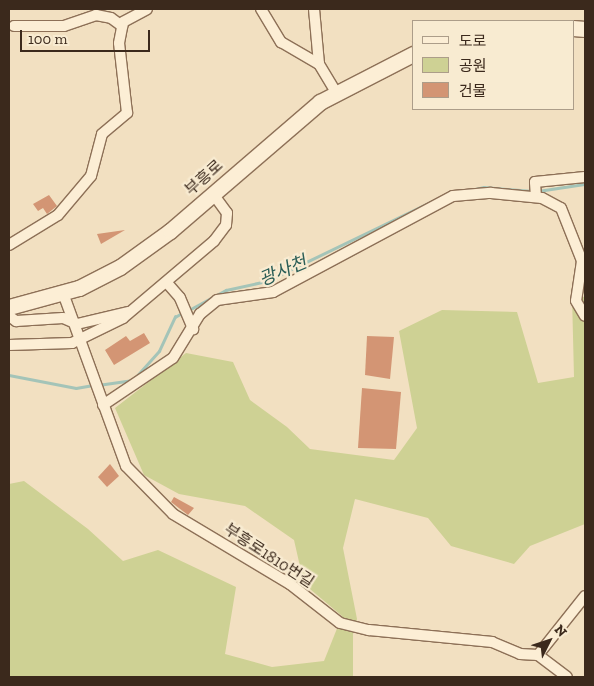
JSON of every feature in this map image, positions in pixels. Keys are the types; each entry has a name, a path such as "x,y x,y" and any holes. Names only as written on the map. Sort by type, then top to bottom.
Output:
{"main road":[{"name":"부흥로","path":"9,307 63,293 120,267 213,194 281,133 336,92 412,54"}],"street":[{"path":"9,245 58,215 91,176 102,134 127,113 119,43 123,22 147,9"},
{"path":"261,9 281,42 314,62 336,92"},
{"path":"314,9 314,62"},
{"path":"14,26 64,26 96,15 111,18 122,26"},
{"path":"536,197 535,183 585,177"},
{"path":"101,401 172,358 200,314 216,300 273,292 410,216 453,196 491,193 536,197 552,202 565,213 582,261 576,301 585,316"},
{"path":"9,345 81,340 132,312 168,284 214,241 226,225 227,214 213,194"},
{"path":"168,284 180,298 192,327"},
{"path":"63,293 77,324 81,340"},
{"path":"9,316 16,321 63,318 77,324 132,312"},
{"name":"부흥로1810번길","path":"81,340 101,401 126,466 167,508 290,584 329,617 369,630 492,642 520,654 538,655 567,677"},
{"path":"538,655 585,596"}],"green space":[{"path":"572,296 585,297 585,524 530,546 514,564 451,546 428,518 355,499 343,548 357,619 353,634 353,677 9,677 9,484 24,481 88,529 123,561 158,550 236,587 225,654 272,667 324,661 342,616 304,584 294,540 245,506 179,494 144,475 115,408 186,353 233,362 250,400 287,427 310,449 394,460 417,428 399,331 442,310 517,312 538,383 574,377"}],"building":[{"path":"49,195 57,206 47,214 43,208 38,211 33,204"},
{"path":"125,230 101,244 97,234"},
{"path":"144,333 150,343 114,365 105,350 126,336 130,341"},
{"path":"367,336 394,337 390,379 365,375"},
{"path":"362,388 401,392 396,449 358,448"},
{"path":"110,464 119,476 107,487 98,477"},
{"path":"174,497 194,508 188,515 171,502"}],"waterway":[{"name":"광사천","path":"538,191 585,184"},
{"name":"광사천","path":"471,190 484,187 532,191"},
{"name":"광사천","path":"187,311 226,290 267,281 441,197"},
{"name":"광사천","path":"98,385 133,380 159,351 175,317 182,313"},
{"name":"광사천","path":"9,375 76,388 93,385"}]}
